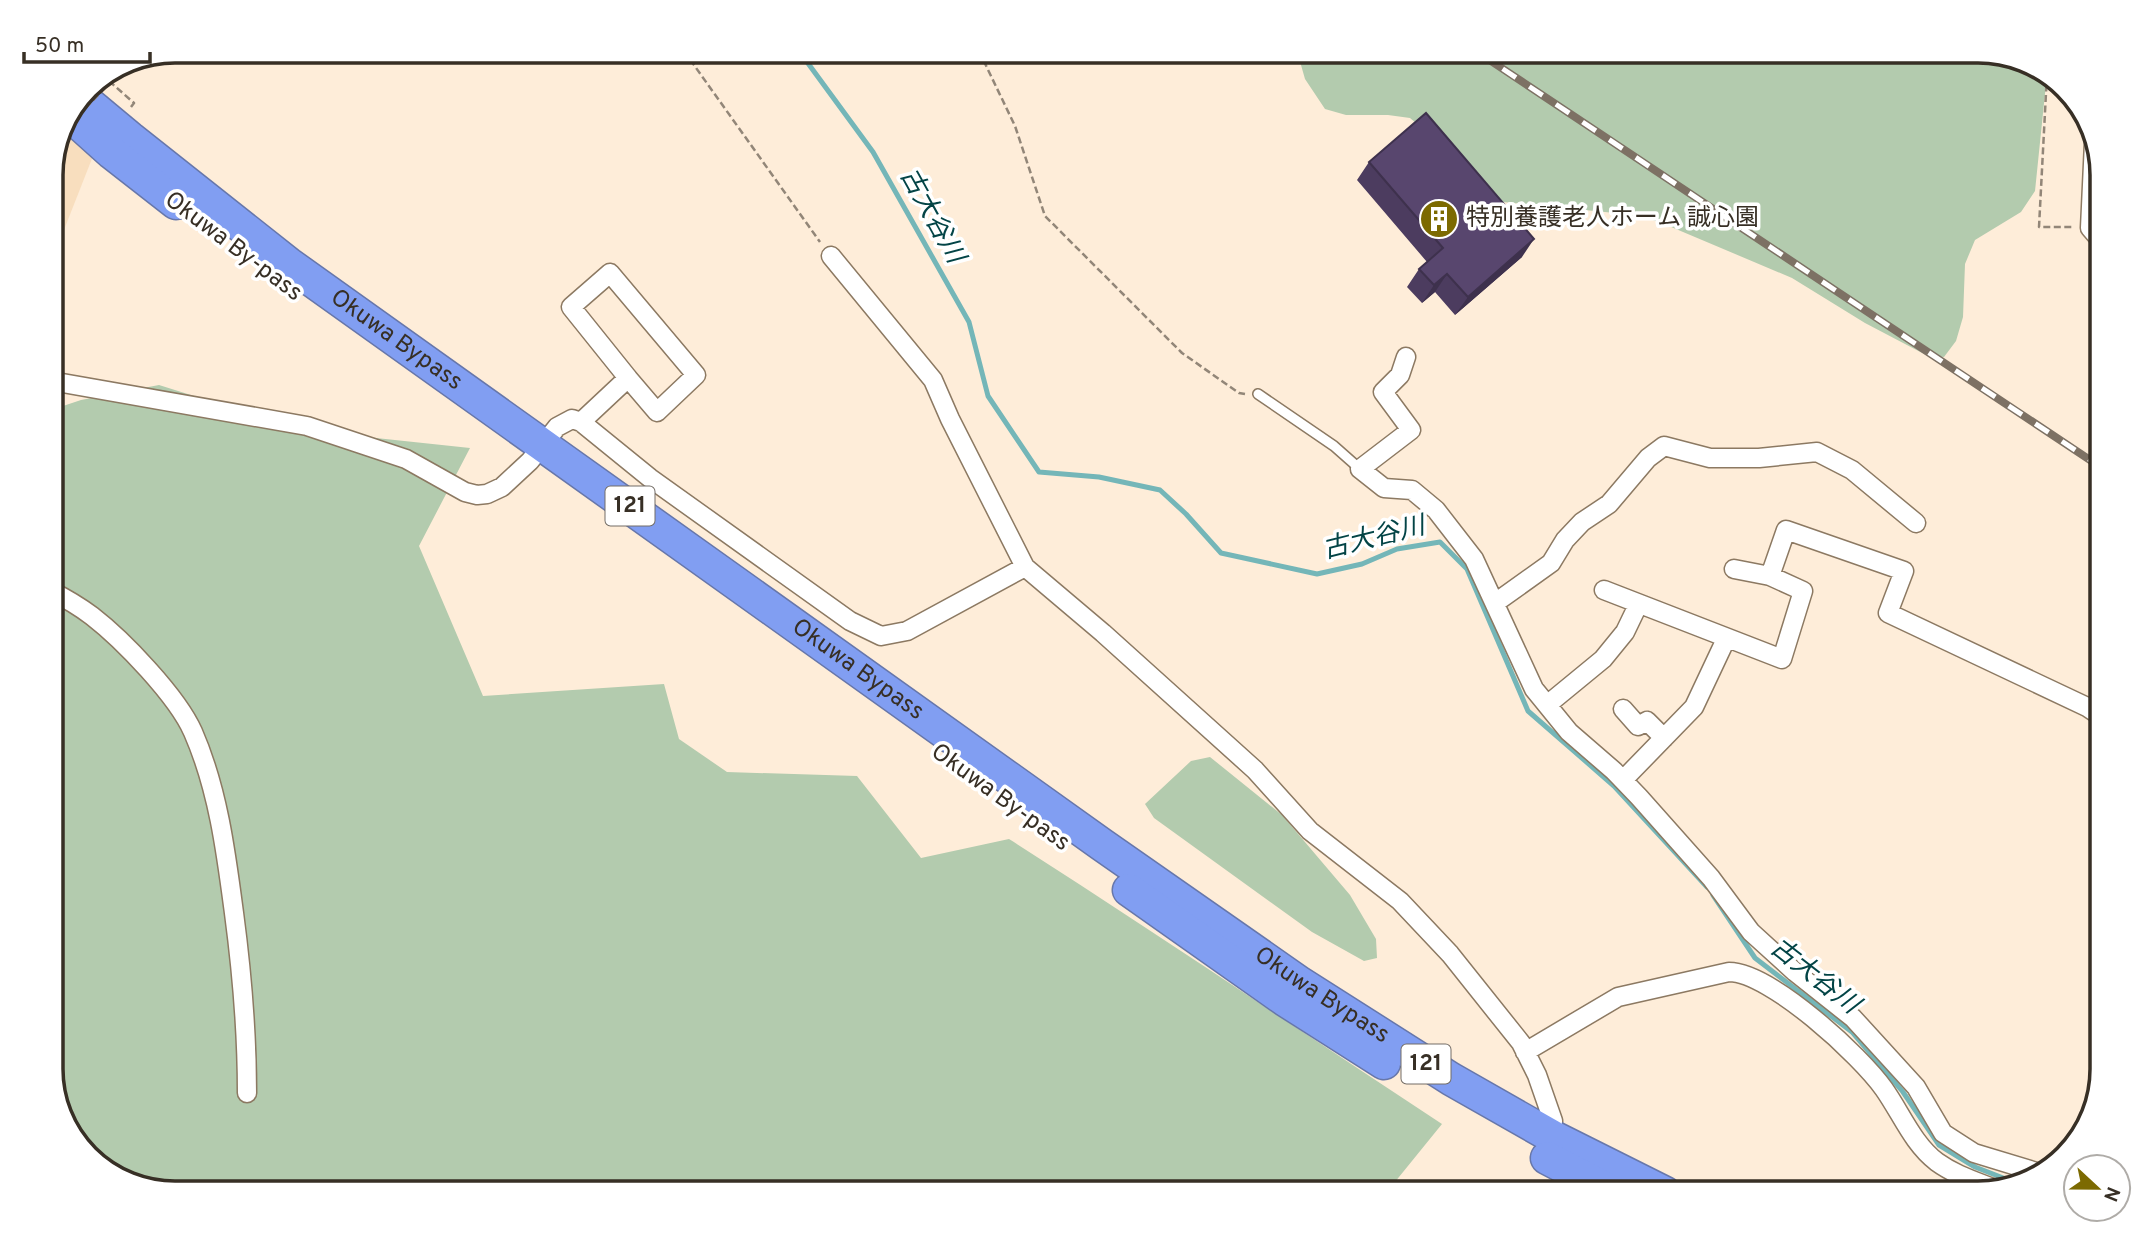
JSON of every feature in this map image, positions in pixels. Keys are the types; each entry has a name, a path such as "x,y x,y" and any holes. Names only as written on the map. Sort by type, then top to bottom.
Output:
{"highway":[{"name":"Okuwa Bypass","path":"96,96 141,147 536,453 1188,918 1300,983 1451,1079 1548,1146 1635,1181"},
{"name":"Okuwa By-pass","path":"77,122 112,153 265,273 536,453"},
{"name":"121","path":"1548,1146 1589,1181"}],"street":[{"path":"831,256 933,380 950,419 1026,567 1255,769 1310,831 1400,901 1450,954 1521,1042 1537,1075 1553,1121 1548,1146"},
{"path":"610,273 696,375 657,412 628,378 571,307 610,273"},
{"path":"1406,357 1400,375 1383,392 1411,430 1360,469 1384,488 1412,490 1436,510 1474,559 1534,689 1569,732 1623,780 1711,878 1751,932 1795,972 1853,1018 1916,1087 1943,1133 1974,1153 2027,1169"},
{"path":"580,422 628,378"},
{"path":"63,383 307,426 406,459 465,492 477,495 502,487 557,427 572,419 580,422 650,478 850,621 881,636 907,631 1026,567"},
{"path":"1495,603 1550,563 1565,540 1582,522 1609,504 1648,458 1664,446 1710,458 1759,458 1817,452 1852,470 1916,523"},
{"path":"1770,576 1786,530 1904,571 1888,613 2090,709"},
{"path":"1604,590 1782,659 1803,592 1770,576 1734,569"},
{"path":"63,599 91,615 118,640 163,687 192,731 216,800 231,887 245,1004 247,1093"},
{"path":"1547,705 1603,659 1625,632 1638,605"},
{"path":"1623,780 1694,707 1726,639"},
{"path":"1623,709 1638,726 1647,721 1664,738"},
{"path":"1525,1052 1618,997 1729,972 1740,972 1755,978 1807,1013 1850,1050 1882,1087 1921,1146 1936,1161 1973,1181"}],"lane":[{"path":"1258,394 1334,446 1360,469"}],"path":[{"path":"693,63 831,256"},
{"path":"985,63 1015,126 1045,216 1182,353 1239,393 1258,394"},
{"path":"2046,86 2039,227 2090,234"}],"shaded area":[{"path":"70,137 93,156 63,232 63,167"}],"green space":[{"path":"1300,63 1978,63 2007,67 2046,86 2035,191 2021,212 1975,240 1965,264 1963,317 1956,341 1944,357 1926,355 1865,323 1792,278 1657,221 1625,214 1472,199 1423,129 1410,118 1346,115 1325,109 1305,79"},
{"path":"159,385 194,396 245,424 470,448 419,546 483,696 664,684 679,739 727,772 857,776 921,858 1009,839 1442,1124 1396,1181 175,1181 146,1177 119,1166 96,1148 78,1125 69,1105 63,1077 63,406"},
{"path":"1210,757 1282,815 1350,895 1376,939 1377,958 1364,961 1312,932 1154,818 1145,804 1191,761"}],"building":[{"name":"特別養護老人ホーム 誠心園","path":"1426,113 1534,239 1468,297 1447,274 1434,285 1419,269 1443,248 1369,162"}],"waterway":[{"name":"古大谷川","path":"808,63 873,152 969,322 988,396 1039,472 1099,477 1160,490 1221,553 1317,574 1362,564 1397,549 1440,542 1467,569 1528,711 1614,786 1707,887"},
{"name":"古大谷川","path":"1713,895 1755,958 1852,1032 1903,1092 1939,1145 1975,1167 2003,1178"}],"railway":[{"path":"1494,63 2090,460"}],"place":[{"name":"特別養護老人ホーム 誠心園","path":"1439,219"}]}
